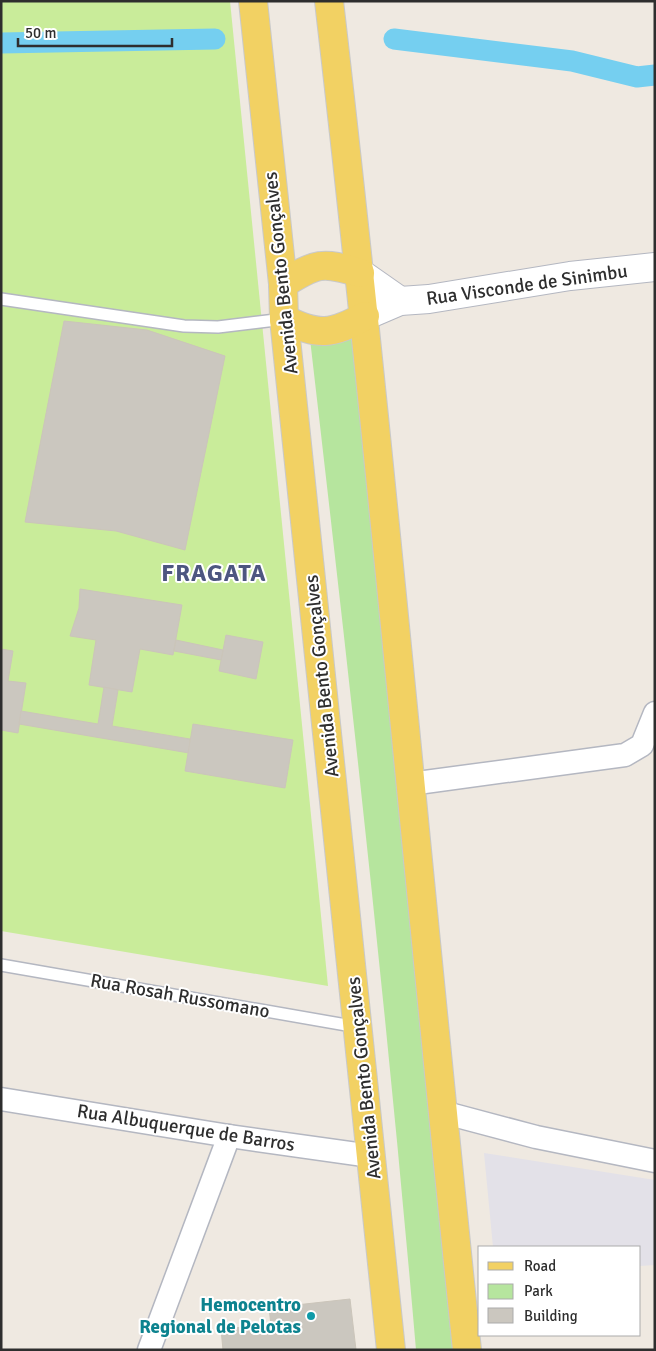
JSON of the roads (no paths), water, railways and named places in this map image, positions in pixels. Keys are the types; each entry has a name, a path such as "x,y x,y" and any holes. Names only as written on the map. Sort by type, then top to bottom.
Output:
{"main road":[{"name":"Avenida Bento Gonçalves","path":"253,1 283,284 284,319 391,1350"},
{"path":"329,1 365,316 442,1112 467,1350"},
{"path":"283,284 307,269 332,264 360,273"},
{"path":"284,319 306,330 330,332 343,328 365,316"}],"street":[{"name":"Rua Visconde de Sinimbu","path":"365,316 400,300 428,299 570,276 655,267"},
{"name":"Rua Visconde de Sinimbu","path":"360,273 400,300"},
{"path":"410,784 625,755 642,745 655,714"},
{"name":"Rua Albuquerque de Barros","path":"1,1099 229,1136 371,1156"},
{"path":"442,1112 536,1137 655,1161"},
{"path":"149,1350 229,1136"}],"lane":[{"path":"1,299 184,326 218,327 284,319"},
{"name":"Rua Rosah Russomano","path":"1,965 359,1028"}],"waterway":[{"path":"1,43 215,39"},
{"path":"394,39 572,61 637,77 655,75"}],"place":[{"name":"Hemocentro Regional de Pelotas","path":"311,1316"}],"district":[{"name":"FRAGATA","path":"214,573"}]}
